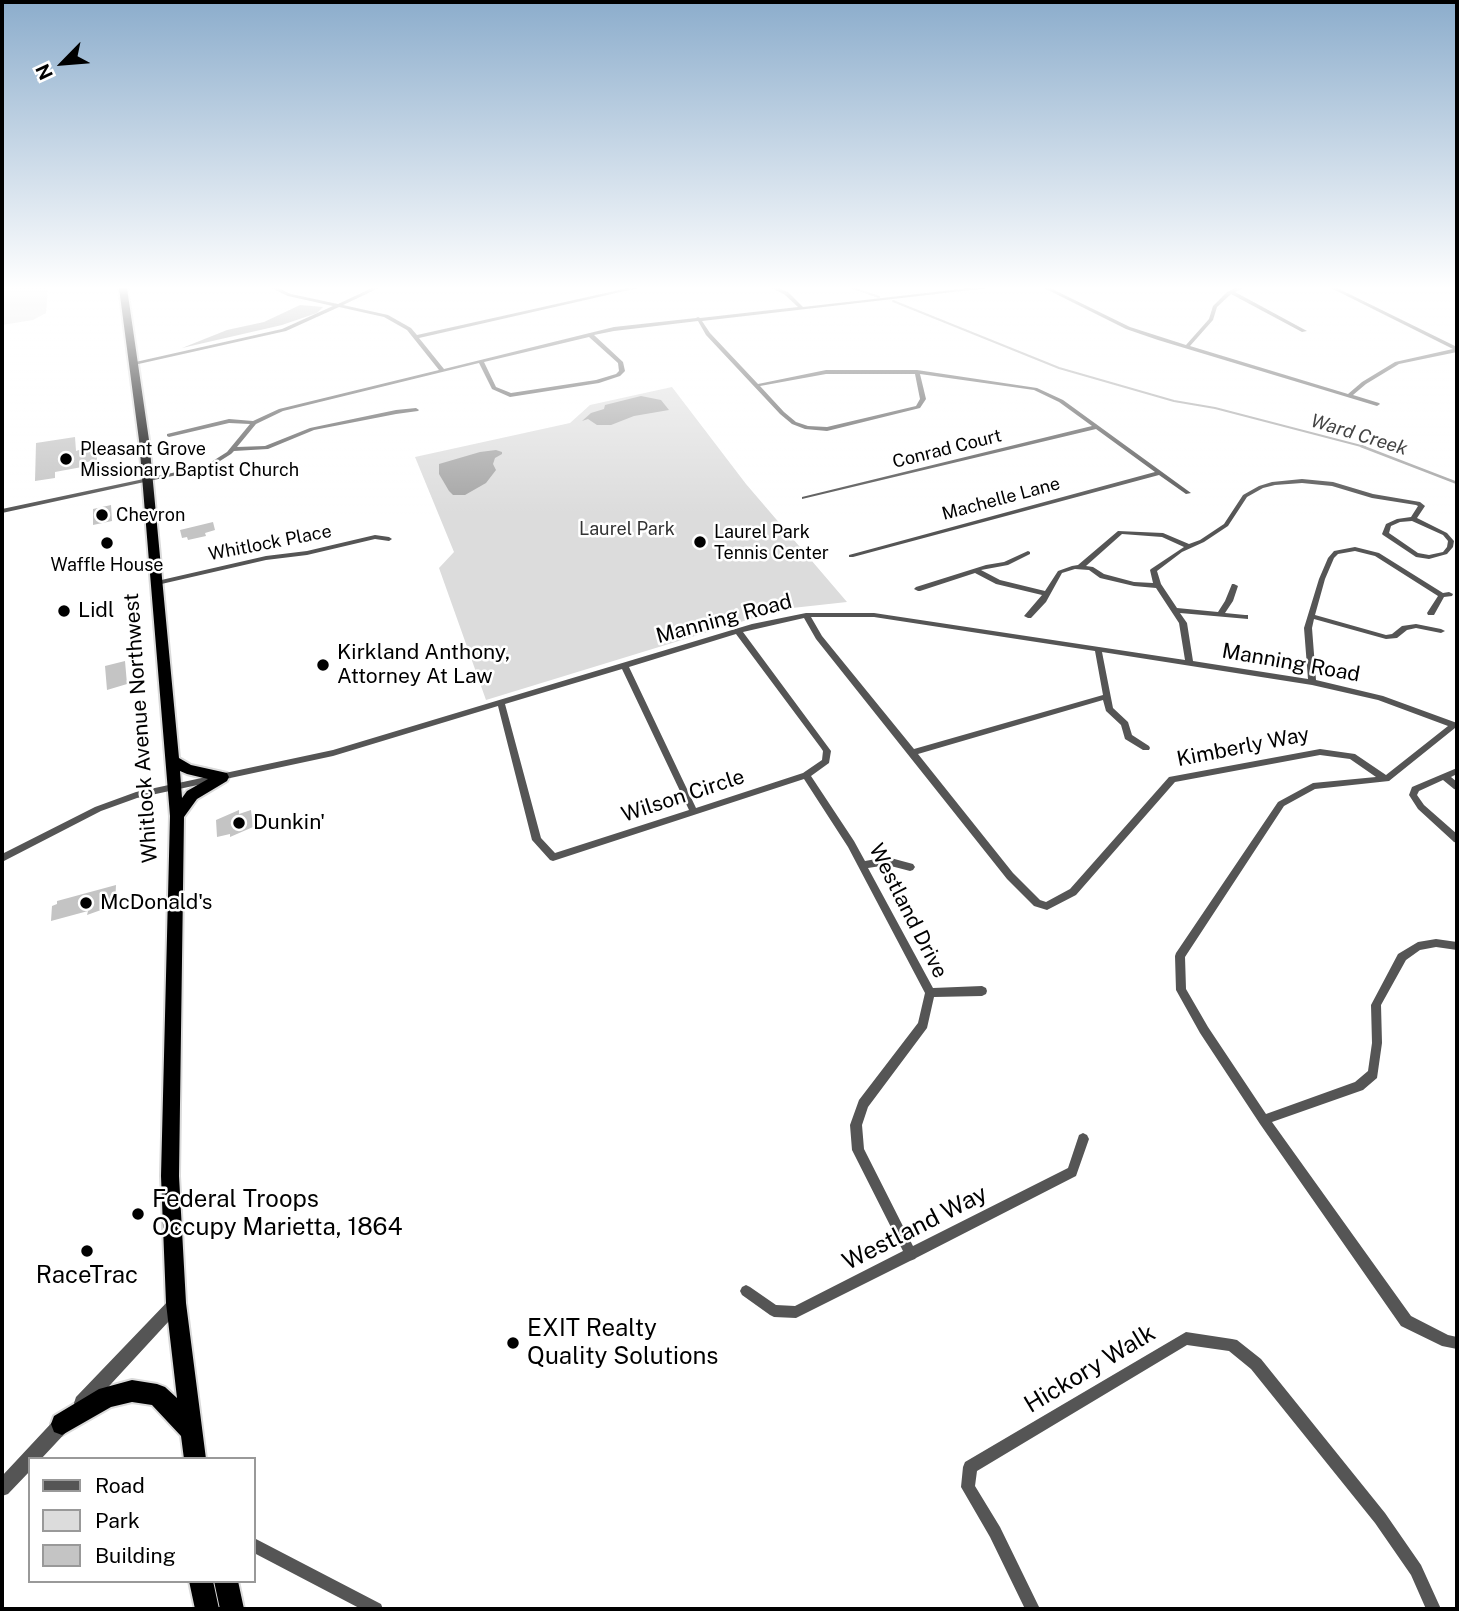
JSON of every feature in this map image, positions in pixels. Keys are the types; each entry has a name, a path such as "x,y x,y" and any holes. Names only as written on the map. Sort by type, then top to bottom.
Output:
{"highway":[{"name":"Whitlock Avenue Northwest","path":"134,363 148,481 177,816 170,1135 176,1303 195,1457"},
{"path":"172,760 189,770 222,776"},
{"path":"177,816 192,795 222,776"},
{"path":"62,1424 107,1397 132,1391 157,1395 174,1410 192,1434"},
{"path":"201,1583 207,1609"},
{"path":"226,1583 232,1609"}],"street":[{"path":"437,363 442,370"},
{"path":"2,511 208,467 222,460 254,423 291,407 472,363"},
{"path":"482,363 494,388 510,395 597,382 618,375 622,371 621,363"},
{"path":"737,363 794,423 807,428 827,429 918,407 923,399 917,372"},
{"path":"1240,363 1377,404"},
{"path":"1349,396 1364,383 1397,363"},
{"path":"759,385 826,372 917,372 1045,392 1188,493"},
{"path":"233,449 266,448 312,429 416,410"},
{"path":"169,435 229,421 254,423"},
{"name":"Conrad Court","path":"804,498 1096,427"},
{"name":"Machelle Lane","path":"851,556 1160,473"},
{"path":"1189,663 1184,630 1153,570 1226,525 1245,496 1261,487 1288,481 1334,484 1372,496 1412,501 1422,506 1413,519"},
{"path":"1413,519 1439,530 1451,541 1445,553 1429,557 1416,555 1385,534 1388,525 1399,520 1413,519"},
{"path":"1028,616 1060,572 1081,566 1120,532 1163,535 1190,547"},
{"name":"Whitlock Place","path":"157,583 375,537 388,539"},
{"path":"1312,682 1308,628 1322,579 1336,552 1344,549 1377,554 1401,567 1419,582 1446,595 1431,614"},
{"path":"918,589 975,570 1006,564 1028,553"},
{"path":"1081,566 1134,584 1159,586"},
{"path":"975,570 998,582 1045,593"},
{"path":"1220,615 1234,586"},
{"path":"1174,610 1245,617"},
{"path":"806,615 819,637 912,753 1106,697"},
{"name":"Manning Road","path":"2,858 111,803 174,786 333,754 738,631 806,615 874,615 1312,682 1380,698 1456,725"},
{"path":"1311,616 1386,636 1394,636 1405,628 1416,626 1441,631"},
{"path":"738,631 827,751 826,761 806,775"},
{"path":"1098,649 1106,697 1113,716 1125,724 1128,737 1146,748"},
{"path":"625,666 693,810"},
{"name":"Wilson Circle","path":"501,704 537,840 553,857 806,775"},
{"path":"1456,725 1386,779 1313,786 1282,804 1180,956 1181,990 1211,1041 1264,1121 1406,1321 1447,1341 1457,1343"},
{"name":"Kimberly Way","path":"912,753 1010,876 1037,904 1047,906 1073,892 1172,779 1320,752 1352,755 1386,779"},
{"path":"1457,771 1415,789 1413,795 1420,807 1457,839"},
{"name":"Westland Drive","path":"806,775 862,865 930,993 923,1025 863,1104 856,1125 858,1150 911,1255"},
{"path":"1444,776 1457,787"},
{"path":"862,865 887,861 910,867"},
{"path":"1264,1121 1359,1086 1373,1074 1377,1043 1376,1006 1402,957 1418,946 1436,943 1457,946"},
{"path":"930,993 982,991"},
{"name":"Westland Way","path":"746,1292 774,1311 796,1312 1072,1172 1083,1139"},
{"path":"31,1457 176,1303"},
{"name":"Hickory Walk","path":"1033,1609 995,1532 968,1487 970,1467 1186,1338 1232,1346 1255,1364 1380,1518 1416,1570 1434,1609"},
{"path":"2,1488 28,1460"},
{"path":"256,1546 376,1609"}],"green space":[{"name":"Laurel Park","path":"672,387 746,484 847,602 783,609 486,700 439,568 454,552 415,457 570,423 590,405"}],"shaded area":[{"path":"641,396 661,400 669,410 634,416 611,425 597,425 588,419 582,421 591,413 604,409 605,405"},
{"path":"496,450 502,454 495,458 493,464 496,470 486,483 465,495 453,495 449,491 439,474 439,464"}],"building":[{"name":"Pleasant Grove Missionary Baptist Church","path":"75,437 76,451 82,449 82,453 97,450 97,460 82,463 82,467 55,472 55,478 35,481 36,443"},
{"name":"Chevron","path":"111,505 112,521 93,525 93,509"},
{"path":"213,522 215,530 205,533 206,536 188,540 187,537 182,538 180,530"},
{"path":"237,544 239,552 213,558 211,550"},
{"path":"125,661 127,684 107,690 105,666"},
{"name":"Dunkin'","path":"239,810 239,814 251,810 253,827 230,837 230,834 217,837 216,820"},
{"name":"McDonald's","path":"116,885 115,905 87,915 88,911 51,921 52,906 57,904 57,901"}],"waterway":[{"name":"Ward Creek","path":"1047,363 1174,401 1215,408 1365,447"},
{"name":"Ward Creek","path":"1361,446 1457,483"}],"place":[{"name":"Pleasant Grove Missionary Baptist Church","path":"66,459"},
{"name":"Chevron","path":"102,515"},
{"name":"Laurel Park Tennis Center","path":"700,542"},
{"name":"Waffle House","path":"107,543"},
{"name":"Lidl","path":"64,611"},
{"name":"Kirkland Anthony, Attorney At Law","path":"323,665"},
{"name":"Dunkin'","path":"239,823"},
{"name":"McDonald's","path":"86,903"},
{"name":"Federal Troops Occupy Marietta, 1864","path":"138,1214"},
{"name":"RaceTrac","path":"87,1251"},
{"name":"EXIT Realty Quality Solutions","path":"513,1343"}]}
